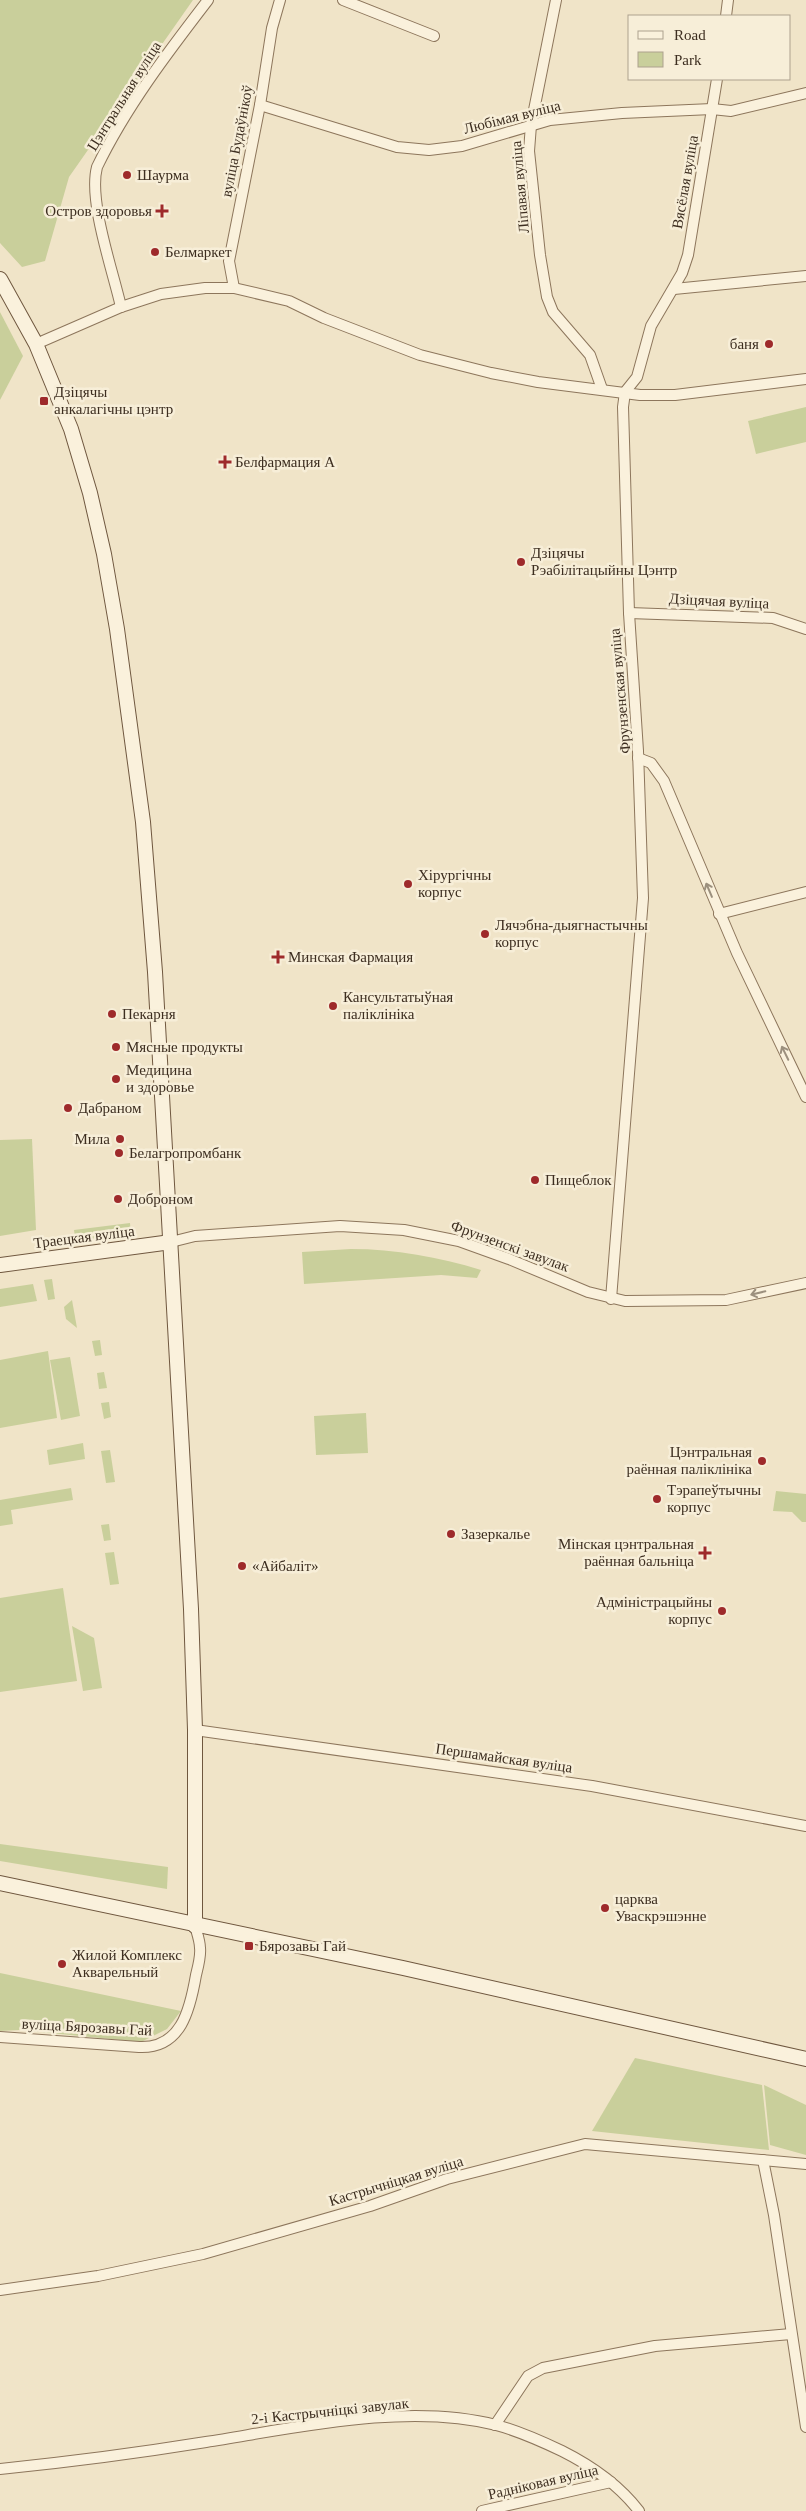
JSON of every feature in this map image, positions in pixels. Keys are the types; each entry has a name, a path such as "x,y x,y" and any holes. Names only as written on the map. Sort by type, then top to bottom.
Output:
{"main road":[{"path":"0,279 36,344 71,429 90,493 104,554 117,629 143,822 155,972 171,1242 196,1730 195,1926"},
{"name":"Траецкая вуліца","path":"0,1265 171,1242"},
{"path":"0,1883 195,1926 394,1966 806,2059"}],"street":[{"name":"Цэнтральная вуліца","path":"121,307 96,198 95,176 97,167 140,95 208,0"},
{"name":"вуліца Будаўнікоў","path":"234,288 229,261 260,105 272,28 280,0"},
{"path":"343,0 434,36"},
{"name":"Ліпавая вуліца","path":"556,0 531,125 529,150 540,255 552,312 590,355 602,389"},
{"path":"726,15 728,0"},
{"name":"Вясёлая вуліца","path":"625,392 637,377 651,326 682,273 688,255 717,80"},
{"name":"Любімая вуліца","path":"260,105 398,147 429,150 462,146 550,120 622,113 712,109 731,111 806,93"},
{"path":"674,288 806,276"},
{"path":"36,344 121,307 161,294 205,288 234,288 289,301 324,318 420,354 510,376 640,395 675,395 806,379"},
{"name":"Фрунзенская вуліца","path":"625,392 622,420 629,613 638,758 651,763 664,781 720,914 806,1097"},
{"name":"Дзіцячая вуліца","path":"629,613 773,618 806,630"},
{"path":"611,1299 643,898 638,758"},
{"path":"720,914 806,892"},
{"name":"Фрунзенскі завулак","path":"171,1242 195,1236 340,1226 412,1232 459,1241 611,1299 710,1302 806,1283"},
{"name":"Першамайская вуліца","path":"196,1730 592,1786 806,1826"},
{"name":"вуліца Бярозавы Гай","path":"0,2037 139,2047 159,2046 174,2035 181,2025 190,2002 201,1949 195,1926"},
{"name":"Кастрычніцкая вуліца","path":"0,2290 98,2276 203,2254 370,2206 447,2178 585,2144 806,2164"},
{"path":"763,2160 774,2215 806,2427"},
{"path":"495,2425 528,2376 543,2368 655,2346 791,2334"},
{"name":"2-і Кастрычніцкі завулак","path":"0,2469 74,2461 336,2423 391,2418 454,2418 495,2425 547,2443 576,2458 611,2482 639,2511"},
{"name":"Радніковая вуліца","path":"482,2511 611,2482"}],"green space":[{"path":"0,0 193,0 69,177 45,261 22,267 0,243"},
{"path":"0,312 23,356 0,400"},
{"path":"806,407 806,442 756,454 748,421"},
{"path":"32,1139 36,1230 0,1236 0,1140"},
{"path":"130,1223 131,1234 79,1240 75,1237 74,1230"},
{"path":"351,1249 384,1250 417,1255 481,1270 477,1278 441,1275 304,1284 302,1252"},
{"path":"52,1279 55,1299 48,1300 44,1280"},
{"path":"33,1284 37,1301 0,1307 0,1289"},
{"path":"72,1300 77,1328 66,1319 64,1307"},
{"path":"100,1340 102,1355 95,1356 92,1341"},
{"path":"48,1351 57,1418 0,1428 0,1360"},
{"path":"70,1357 80,1416 61,1420 50,1360"},
{"path":"104,1372 107,1388 99,1389 97,1373"},
{"path":"109,1402 111,1417 104,1419 101,1403"},
{"path":"366,1413 368,1453 316,1455 314,1416"},
{"path":"83,1443 85,1459 49,1465 47,1450"},
{"path":"110,1450 115,1482 106,1483 101,1451"},
{"path":"71,1488 73,1500 11,1510 13,1524 0,1526 0,1500"},
{"path":"776,1491 806,1494 806,1522 802,1522 792,1512 773,1511"},
{"path":"109,1524 111,1540 104,1541 101,1525"},
{"path":"114,1552 119,1584 110,1585 105,1553"},
{"path":"63,1588 77,1681 0,1692 0,1598"},
{"path":"72,1626 94,1638 102,1688 83,1691"},
{"path":"0,1844 168,1867 167,1889 0,1861"},
{"path":"0,1973 181,2011 167,2029 141,2042 20,2030 0,2031"},
{"path":"635,2058 762,2085 769,2150 592,2131"},
{"path":"764,2085 806,2105 806,2155 770,2145"}],"place":[{"name":"Шаурма","path":"127,175"},
{"name":"Остров здоровья","path":"162,211"},
{"name":"Белмаркет","path":"155,252"},
{"name":"баня","path":"769,344"},
{"name":"Дзіцячы анкалагічны цэнтр","path":"44,401"},
{"name":"Белфармация А","path":"225,462"},
{"name":"Дзіцячы Рэабілітацыйны Цэнтр","path":"521,562"},
{"name":"Хірургічны корпус","path":"408,884"},
{"name":"Лячэбна-дыягнастычны корпус","path":"485,934"},
{"name":"Минская Фармация","path":"278,957"},
{"name":"Кансультатыўная паліклініка","path":"333,1006"},
{"name":"Пекарня","path":"112,1014"},
{"name":"Мясные продукты","path":"116,1047"},
{"name":"Медицина и здоровье","path":"116,1079"},
{"name":"Дабраном","path":"68,1108"},
{"name":"Мила","path":"120,1139"},
{"name":"Белагропромбанк","path":"119,1153"},
{"name":"Пищеблок","path":"535,1180"},
{"name":"Доброном","path":"118,1199"},
{"name":"Цэнтральная раённая паліклініка","path":"762,1461"},
{"name":"Тэрапеўтычны корпус","path":"657,1499"},
{"name":"Зазеркалье","path":"451,1534"},
{"name":"Мінская цэнтральная раённая бальніца","path":"705,1553"},
{"name":"«Айбаліт»","path":"242,1566"},
{"name":"Адміністрацыйны корпус","path":"722,1611"},
{"name":"царква Уваскрэшэнне","path":"605,1908"},
{"name":"Бярозавы Гай","path":"249,1946"},
{"name":"Жилой Комплекс Акварельный","path":"62,1964"}]}
